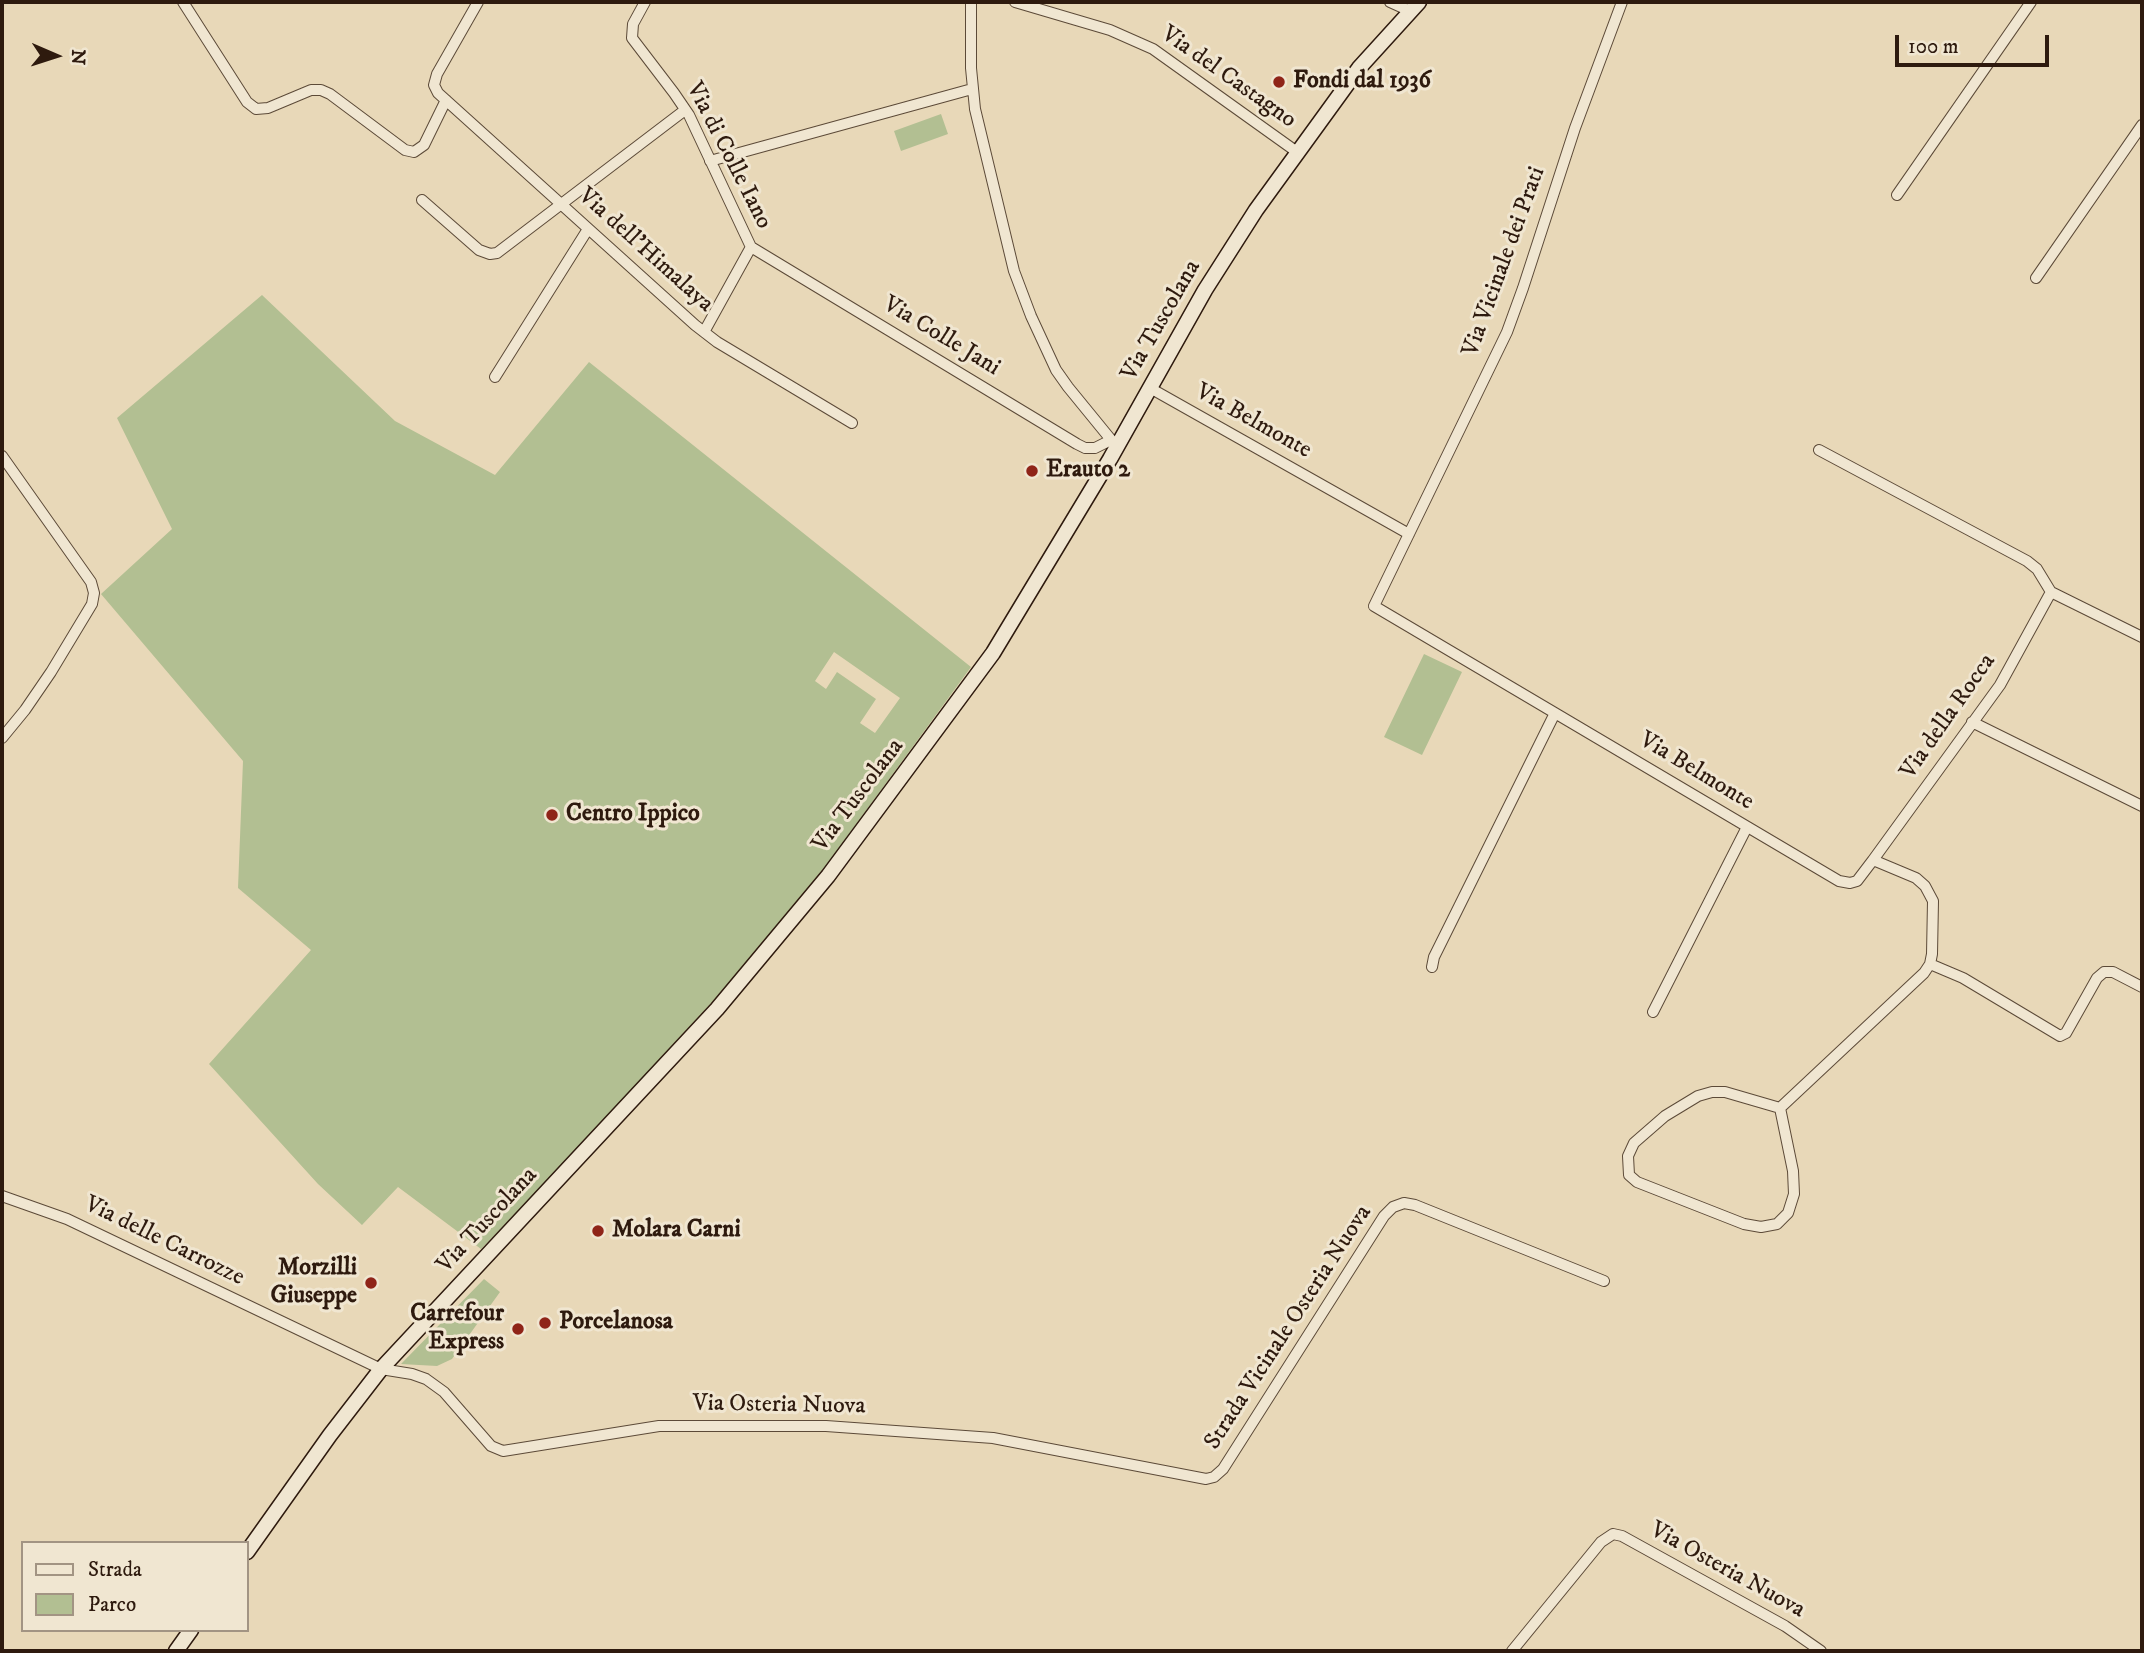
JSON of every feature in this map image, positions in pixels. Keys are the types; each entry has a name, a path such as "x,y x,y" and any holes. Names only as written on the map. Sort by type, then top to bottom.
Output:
{"main road":[{"name":"Via Tuscolana","path":"248,1551 330,1435 381,1369 717,1009 828,876 993,653 1114,443 1150,388 1235,242 1364,62 1414,7"},
{"path":"176,1651 190,1632"}],"street":[{"path":"183,2 253,108 266,109 308,91 321,90 405,150 414,152 424,145 446,100"},
{"name":"Via dell'Himalaya","path":"478,2 438,70 434,82 436,91 704,332 852,423"},
{"name":"Via di Colle Iano","path":"645,2 632,23 632,36 685,110 751,247 704,332"},
{"path":"971,2 972,89 976,117 1008,251 1045,349 1060,376 1114,443"},
{"name":"Via del Castagno","path":"1015,2 1110,30 1148,46 1297,152"},
{"path":"1390,2 1414,7"},
{"name":"Via Vicinale dei Prati","path":"1374,606 1507,332 1575,128 1622,2"},
{"path":"1897,195 2031,2"},
{"path":"710,161 972,89"},
{"path":"422,200 476,248 489,254 500,251 685,110"},
{"path":"2036,278 2142,125"},
{"path":"495,377 588,229"},
{"name":"Via Colle Jani","path":"751,247 1077,444 1095,448 1114,443"},
{"name":"Via Belmonte","path":"1150,388 1409,534"},
{"path":"1819,450 2027,561 2037,569 2051,592 2142,638"},
{"path":"2,456 91,582 94,597 51,672 2,738"},
{"name":"Via della Rocca","path":"1874,860 2003,680 2051,592"},
{"name":"Via Belmonte","path":"1374,606 1843,883 1859,880 1874,860"},
{"path":"1432,967 1434,957 1555,713"},
{"path":"1972,722 2142,806"},
{"path":"1653,1012 1747,827"},
{"path":"1780,1108 1924,973 1930,964 1933,954 1933,901 1928,889 1916,878 1874,860"},
{"path":"1930,964 1963,978 2060,1037 2066,1033 2097,978 2104,972 2113,972 2142,986"},
{"path":"1725,1092 1780,1108 1795,1183 1792,1206 1777,1224 1762,1227 1744,1224 1637,1182 1629,1175 1628,1156 1634,1143 1665,1116 1698,1096 1725,1092"},
{"name":"Via delle Carrozze","path":"2,1196 67,1219 381,1369"},
{"name":"Strada Vicinale Osteria Nuova","path":"1206,1479 1214,1477 1223,1469 1384,1216 1396,1206 1408,1203 1418,1206 1604,1281"},
{"name":"Via Osteria Nuova","path":"381,1369 426,1379 444,1392 491,1446 503,1451 659,1426 826,1426 993,1438 1206,1479"},
{"name":"Via Osteria Nuova","path":"1512,1651 1601,1542 1610,1535 1617,1534 1785,1626 1821,1651"}],"green space":[{"path":"941,114 948,134 901,151 894,131"},
{"name":"Centro Ippico","path":"262,295 395,421 495,475 589,362 971,667 824,868 714,1000 481,1249 398,1187 362,1225 318,1184 209,1064 311,950 238,888 243,761 101,594 172,529 117,418","holes":["834,652 900,698 875,733 860,723 876,699 837,672 826,689 815,681"]},
{"path":"1424,654 1462,672 1422,755 1384,737"},
{"path":"484,1279 500,1292 452,1359 437,1366 401,1364"}],"place":[{"name":"Fondi dal 1936","path":"1279,82"},
{"name":"Erauto 2","path":"1032,471"},
{"name":"Centro Ippico","path":"552,815"},
{"name":"Molara Carni","path":"598,1231"},
{"name":"Morzilli Giuseppe","path":"371,1283"},
{"name":"Porcelanosa","path":"545,1323"},
{"name":"Carrefour Express","path":"518,1329"}]}
